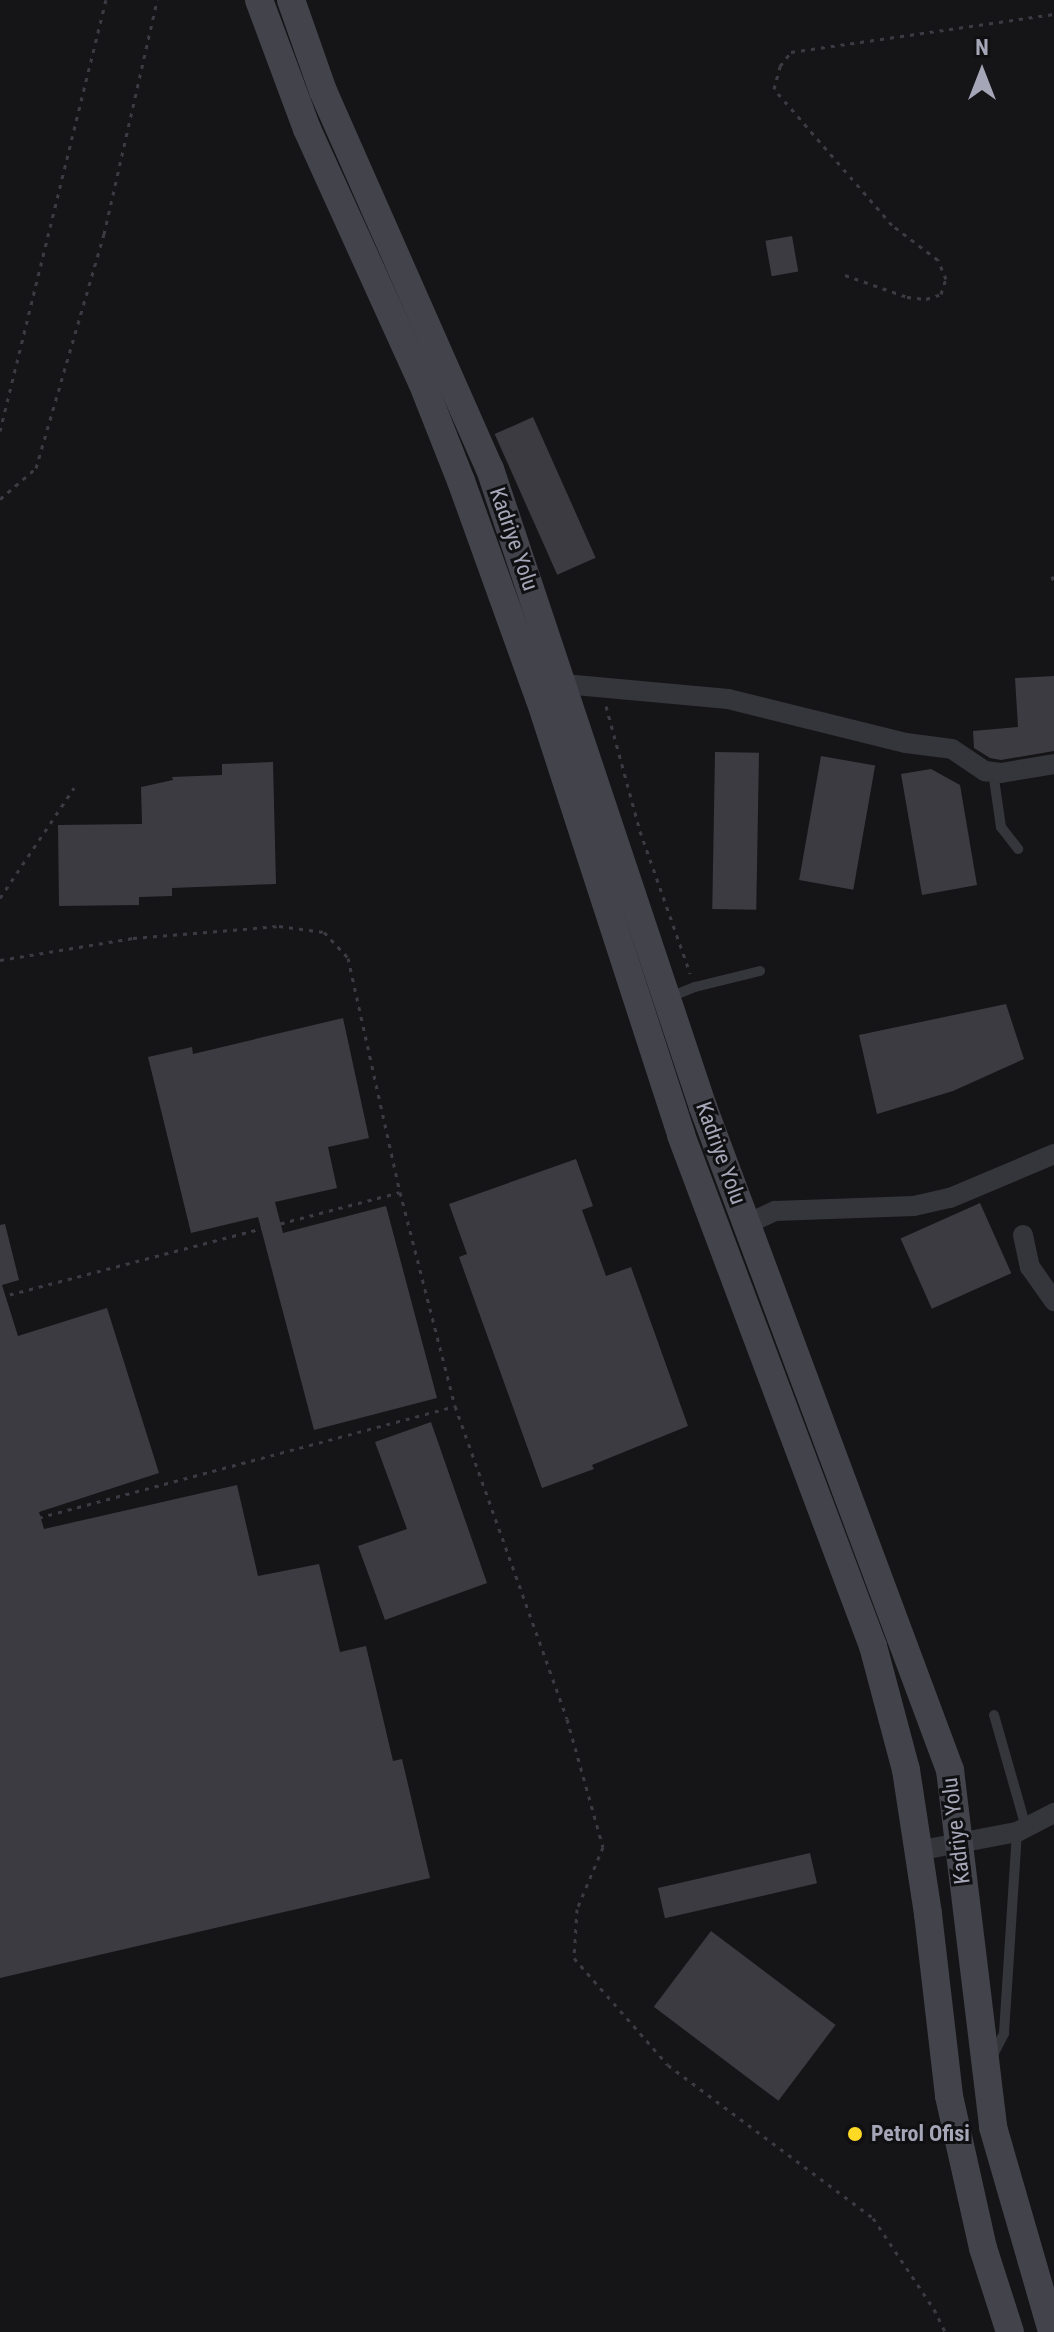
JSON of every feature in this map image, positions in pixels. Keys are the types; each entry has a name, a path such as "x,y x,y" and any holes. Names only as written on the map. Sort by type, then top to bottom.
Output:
{"main road":[{"name":"Kadriye Yolu","path":"259,0 281,64 347,223 422,382 540,700 681,1135 873,1646 906,1770 949,2096 983,2248 1010,2332"},
{"name":"Kadriye Yolu","path":"291,0 323,91 490,469 667,998 747,1224 950,1770 993,2127 1052,2332"}],"street":[{"path":"540,700 564,684 728,699 906,743 952,749 985,771 1054,764"},
{"path":"747,1224 775,1211 914,1206 950,1198 1054,1154"},
{"path":"1023,1235 1030,1267 1054,1301"},
{"path":"917,1851 1022,1830 1054,1813"}],"lane":[{"path":"993,772 1001,827 1018,849"},
{"path":"667,998 695,987 760,971"},
{"path":"986,2070 1004,2033 1022,1830 994,1715"}],"path":[{"path":"0,431 106,0"},
{"path":"0,499 36,468 104,234 157,0"},
{"path":"845,275 907,297 926,299 941,294 946,279 938,260 892,225 774,89 780,66 791,52 1054,14"},
{"path":"1052,576 1054,582"},
{"path":"600,687 640,831 695,987"},
{"path":"0,898 74,788"},
{"path":"0,960 148,937 279,926 324,932 348,958 400,1192 455,1406 567,1719 603,1847 577,1909 574,1958 668,2065 873,2218 934,2309 945,2332"},
{"path":"0,1297 400,1192"},
{"path":"0,1528 455,1406"}],"building":[{"path":"792,236 798,271 772,276 765,241"},
{"path":"533,417 596,558 557,575 495,434"},
{"path":"1054,676 1054,751 1001,760 990,758 974,748 973,731 1018,727 1015,678"},
{"path":"715,752 759,753 756,910 712,909"},
{"path":"821,756 875,766 853,890 799,880"},
{"path":"273,762 276,884 172,888 172,896 139,897 139,905 59,906 58,825 142,824 141,787 173,780 172,777 222,775 222,764"},
{"path":"931,769 960,785 977,885 922,895 901,774"},
{"path":"1006,1004 1024,1059 953,1091 877,1114 859,1035"},
{"path":"343,1018 369,1138 328,1147 337,1188 275,1202 283,1233 386,1206 437,1398 314,1430 258,1217 191,1233 148,1057 192,1047 193,1054"},
{"path":"576,1159 593,1206 582,1210 606,1276 631,1267 688,1426 592,1465 594,1469 542,1488 459,1257 467,1254 449,1204"},
{"path":"980,1203 1011,1273 932,1309 901,1238"},
{"path":"5,1224 19,1280 2,1285 18,1336 107,1308 159,1473 39,1512 44,1529 237,1485 258,1576 319,1564 340,1652 366,1646 393,1761 402,1759 430,1878 0,1978 0,1225"},
{"path":"431,1422 487,1583 385,1620 358,1546 407,1529 375,1442"},
{"path":"810,1853 817,1883 665,1918 658,1888"},
{"path":"711,1931 836,2025 778,2101 654,2007"}],"place":[{"name":"Petrol Ofisi","path":"855,2134"}]}
